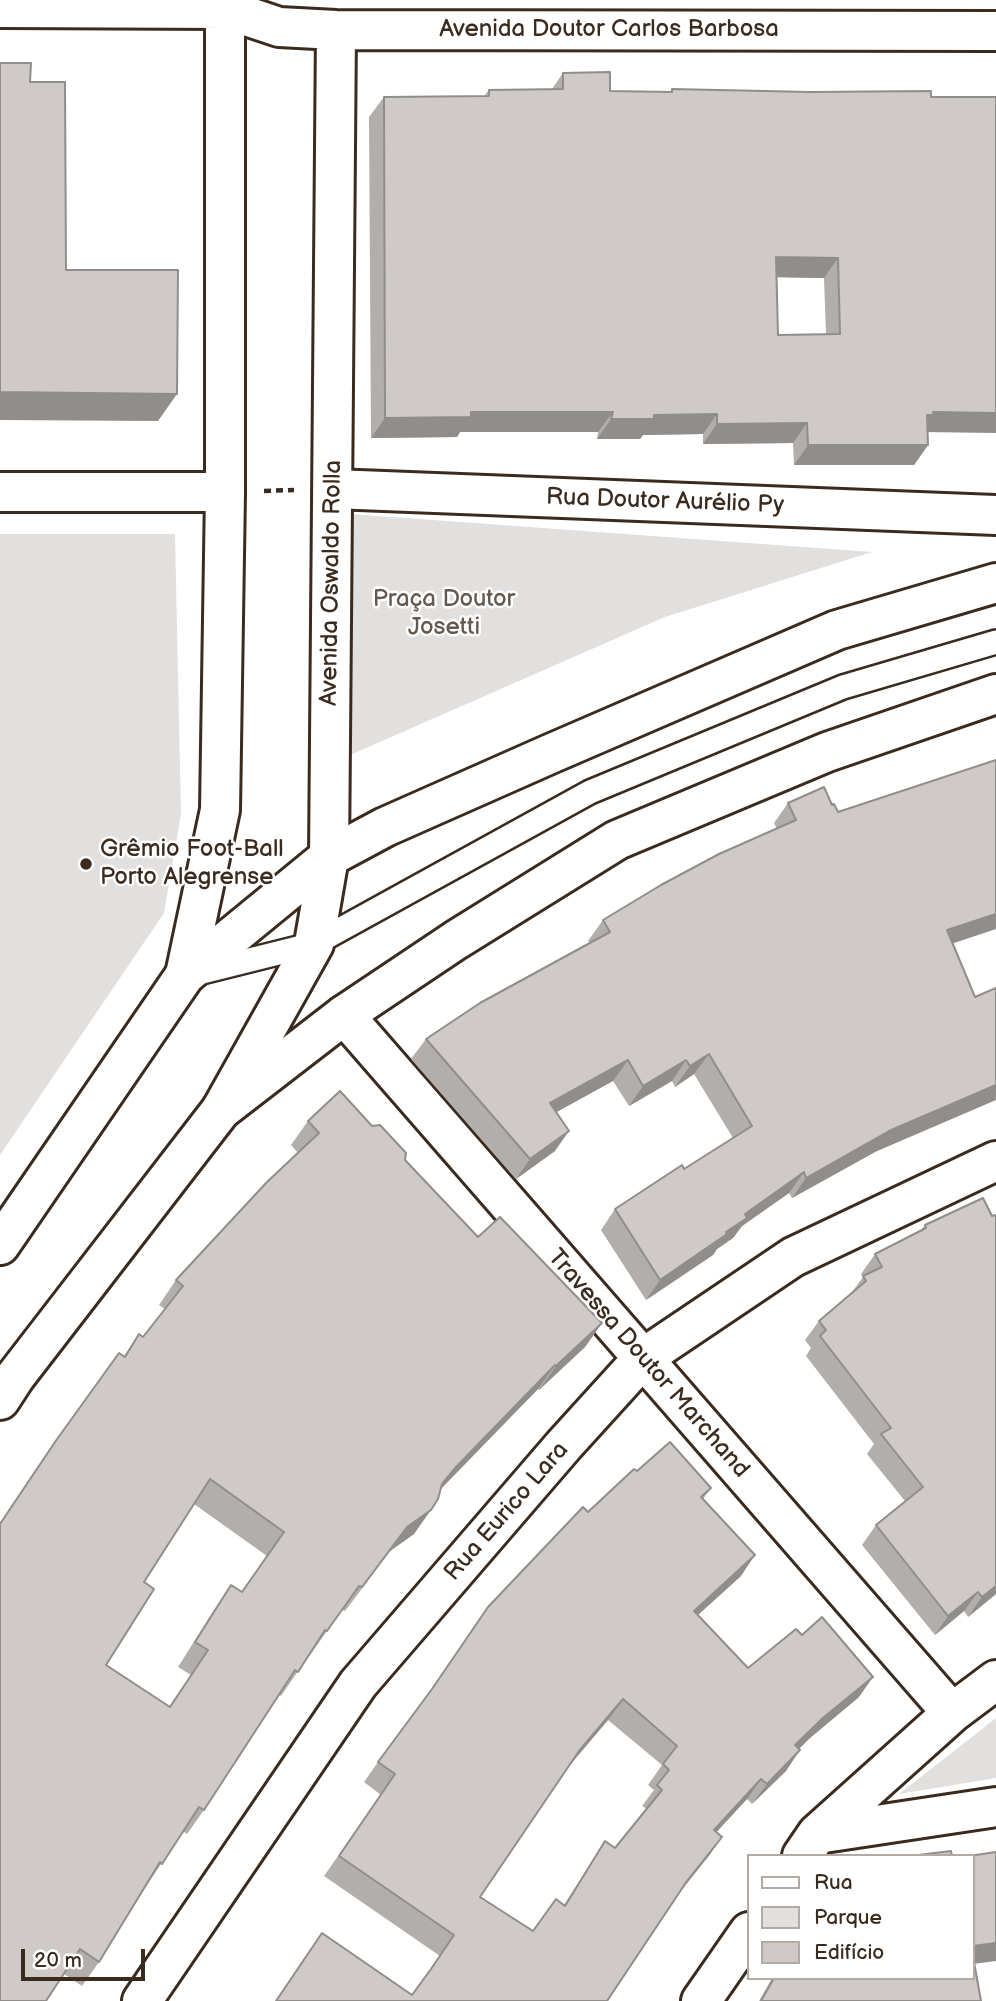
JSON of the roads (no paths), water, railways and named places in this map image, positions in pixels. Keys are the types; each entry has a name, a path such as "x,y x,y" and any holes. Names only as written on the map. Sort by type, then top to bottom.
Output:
{"street":[{"name":"Avenida Doutor Carlos Barbosa","path":"0,8 235,4 279,27 336,30 996,31"},
{"path":"186,975 219,810 235,4"},
{"name":"Avenida Oswaldo Rolla","path":"221,1110 314,944 329,857 336,30"},
{"name":"Rua Doutor Aurélio Py","path":"333,489 996,515"},
{"path":"0,492 225,492"},
{"path":"0,1245 186,975 329,857 385,827 499,776 837,630 996,583"},
{"path":"0,1400 221,1110 344,1015 456,940 617,839 827,752 996,694"},
{"name":"Travessa Doutor Marchand","path":"344,1015 952,1713"},
{"name":"Rua Eurico Lara","path":"142,2001 358,1684 555,1455 643,1358 793,1257 996,1161"},
{"path":"809,1845 952,1713 996,1680"},
{"path":"809,1845 996,1807"},
{"path":"701,2001 748,1933"}],"lane":[{"path":"186,975 314,944 590,792 843,687 996,642"}],"place":[{"name":"Grêmio Foot-Ball Porto Alegrense","path":"86,864"}],"park label":[{"name":"Praça Doutor Josetti","path":"444,614"}]}
